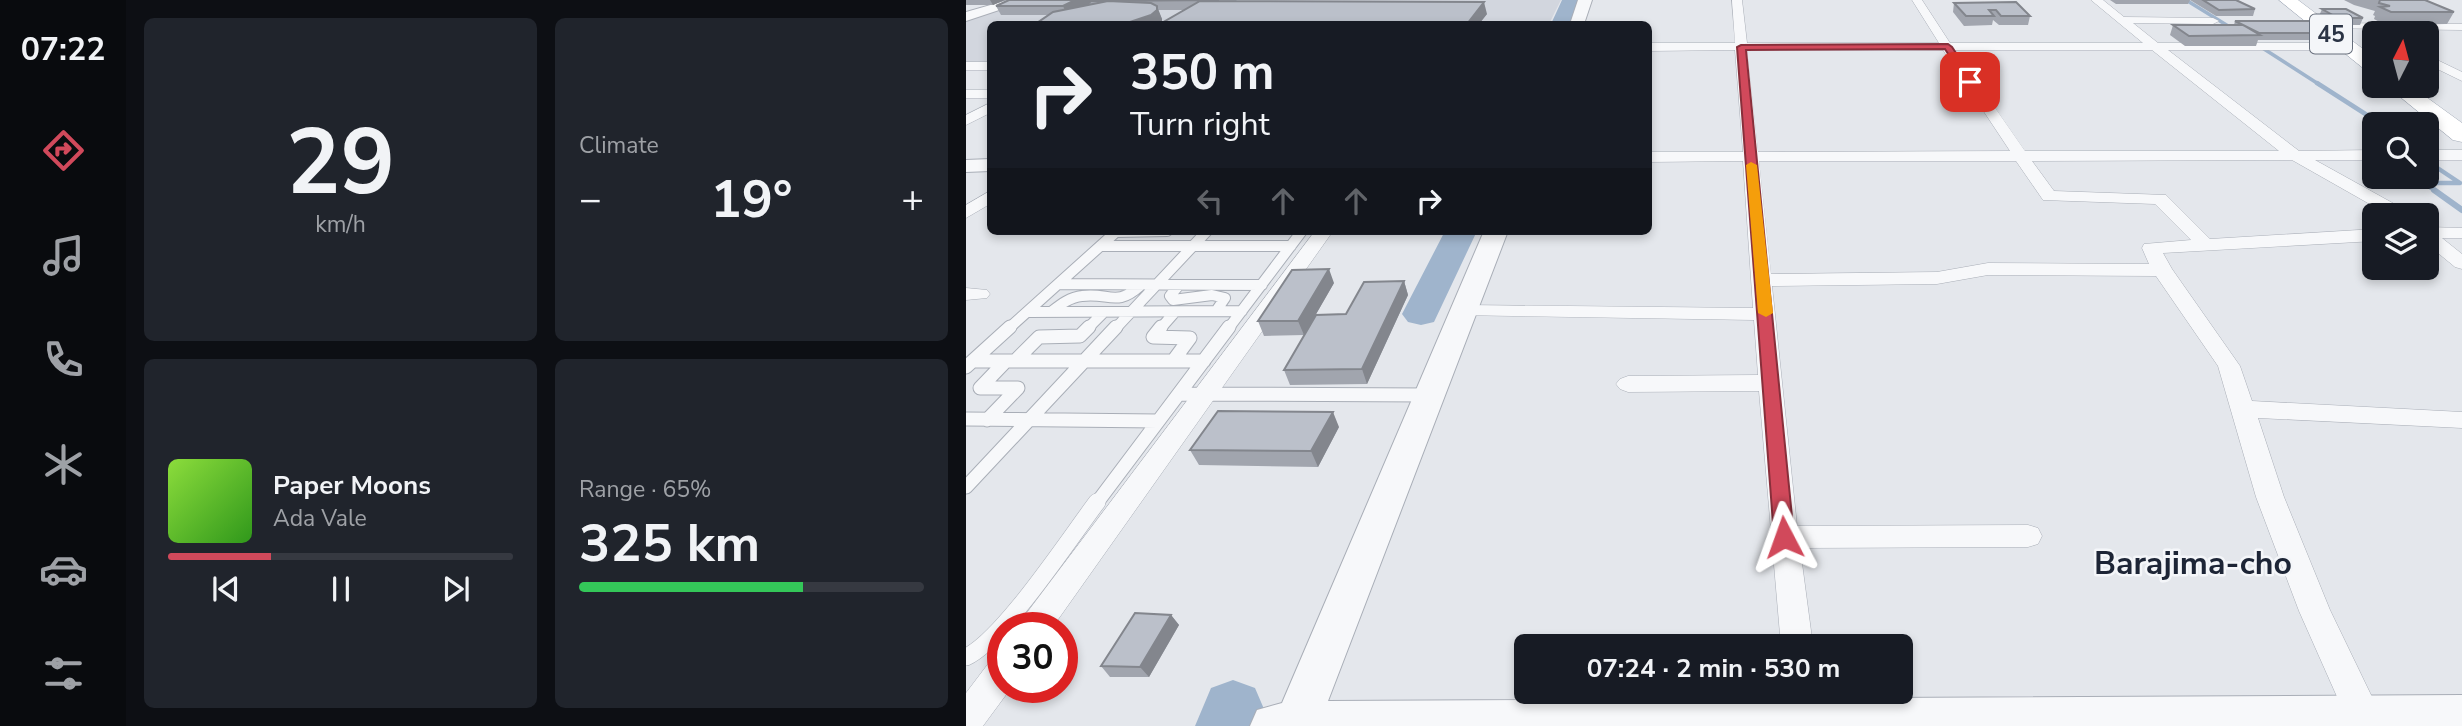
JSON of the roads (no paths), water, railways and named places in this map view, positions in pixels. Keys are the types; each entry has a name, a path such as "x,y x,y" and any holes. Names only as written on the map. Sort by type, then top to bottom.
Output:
{"main road":[{"name":"45","path":"2287,0 2362,58"},
{"path":"2414,98 2462,135"}],"street":[{"path":"966,17 1022,0"},
{"path":"1578,21 1585,0"},
{"path":"1737,0 1784,537 1796,634"},
{"path":"1917,0 1981,100 2049,196 2160,199 2206,245"},
{"path":"2096,0 2296,156 2380,203"},
{"path":"2437,16 2462,27"},
{"path":"2123,20 2213,20"},
{"path":"2321,26 2362,27"},
{"path":"2440,27 2462,27"},
{"path":"1652,47 2346,46"},
{"path":"2440,65 2462,76"},
{"path":"966,66 987,66"},
{"path":"966,94 987,94"},
{"path":"966,121 987,109"},
{"path":"1652,157 2362,155"},
{"path":"2439,155 2462,155"},
{"path":"966,166 987,165"},
{"path":"966,213 987,198"},
{"path":"2439,234 2462,233"},
{"path":"1046,612 1321,235"},
{"path":"1494,235 1288,725 1805,713 2365,722 2462,717"},
{"path":"2362,236 2151,248 2162,270 2229,366 2270,497 2315,611 2365,722"},
{"path":"2439,244 2462,263"},
{"path":"1761,280 1937,278 1988,269 2162,270"},
{"path":"1464,311 1766,314"},
{"path":"1628,384 1772,383"},
{"path":"2243,409 2462,420"},
{"path":"1784,537 2028,536"},
{"path":"966,721 987,693"}],"lane":[{"path":"970,364 1113,235"},
{"path":"966,488 1203,235"},
{"path":"966,657 975,653 1001,629 1300,235"},
{"path":"1101,246 1291,246"},
{"path":"1058,284 1262,285"},
{"path":"1051,312 1071,298 1082,296 1106,301 1120,300 1141,285"},
{"path":"1179,285 1170,296 1173,300 1184,301 1217,294 1225,298 1216,311"},
{"path":"1028,312 1242,311"},
{"path":"987,420 1018,388 980,388 1039,337 1080,336 1104,312"},
{"path":"1173,361 1190,338 1153,337 1175,312"},
{"path":"970,364 1010,361 1204,361"},
{"path":"1179,394 1429,395"},
{"path":"966,419 1158,421"}],"waterway":[{"path":"1562,21 1571,0"},
{"path":"2186,0 2233,29"},
{"path":"2264,49 2320,85"},
{"path":"2317,83 2362,112"},
{"path":"2439,169 2460,183 2439,183"},
{"path":"2433,189 2437,192"},
{"path":"2434,190 2462,210"},
{"path":"1421,314 1459,235"},
{"path":"1226,726 1233,709"}],"district":[{"name":"Barajima-cho","path":"2193,563"}]}
